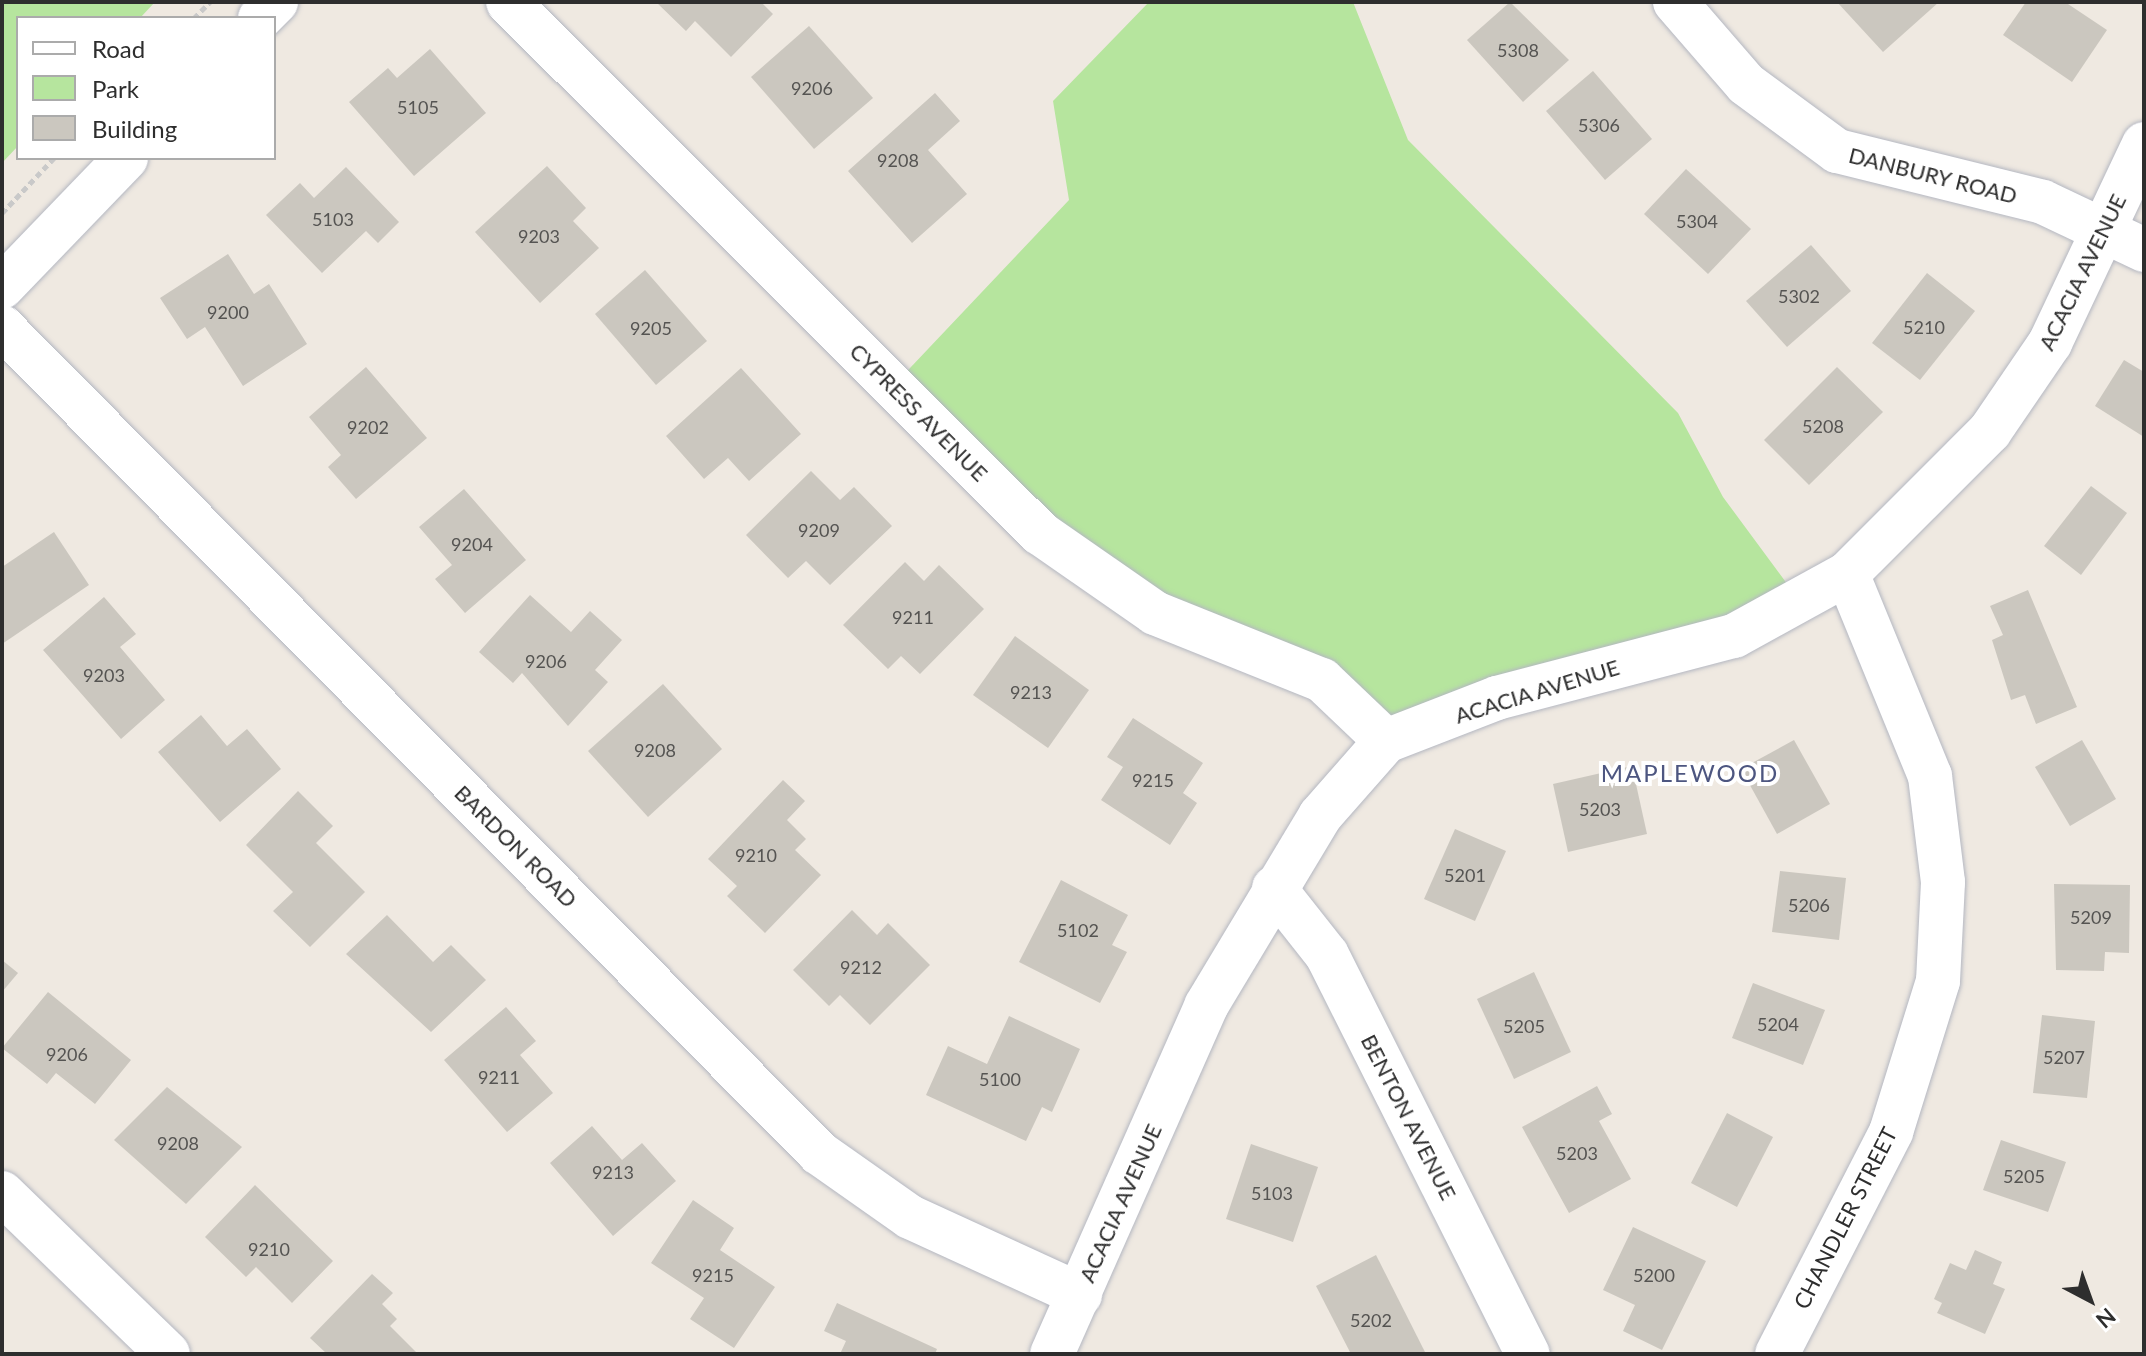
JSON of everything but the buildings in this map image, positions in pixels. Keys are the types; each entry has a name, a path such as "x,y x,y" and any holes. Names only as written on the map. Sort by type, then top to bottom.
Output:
{"street":[{"name":"CYPRESS AVENUE","path":"508,2 1040,533 1155,613 1322,680 1386,741"},
{"name":"DANBURY ROAD","path":"1675,2 1746,84 1837,151 2043,202 2144,250"},
{"name":"ACACIA AVENUE","path":"1052,1354 1206,1006 1274,888 1320,816 1386,741 1497,698 1734,636 1847,574 1990,431 2050,343 2144,144"},
{"path":"2,287 124,160"},
{"name":"BARDON ROAD","path":"2,327 819,1153 910,1217 1080,1295"},
{"name":"CHANDLER STREET","path":"1777,1354 1891,1132 1938,981 1943,882 1930,776 1847,574"},
{"name":"BENTON AVENUE","path":"1274,888 1327,955 1528,1354"},
{"path":"2,1193 168,1354"}],"path":[{"path":"2,213 52,160"}],"green space":[{"path":"2,2 155,2 142,16 16,16 16,148 2,163"},
{"path":"1149,2 1353,2 1408,140 1678,413 1723,497 1799,600 1386,741 1155,613 893,386 1069,200 1053,101"}],"district":[{"name":"MAPLEWOOD","path":"1690,773"}]}
